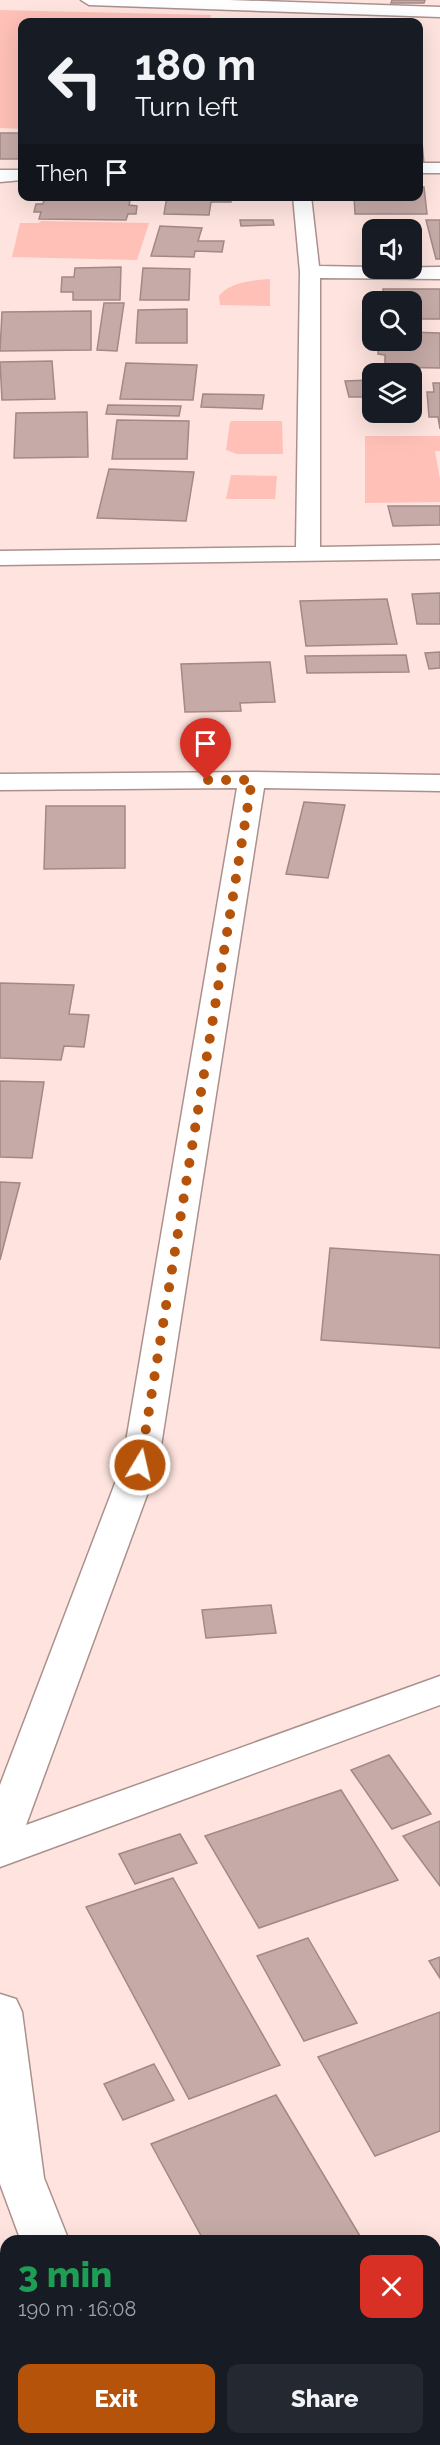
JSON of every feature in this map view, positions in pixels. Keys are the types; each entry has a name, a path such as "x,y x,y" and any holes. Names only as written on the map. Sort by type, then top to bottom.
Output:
{"street":[{"path":"89,0 224,2 440,12"},
{"path":"423,168 440,168"},
{"path":"0,176 18,175"},
{"path":"303,201 310,272 308,554"},
{"path":"310,272 440,273"},
{"path":"0,558 440,552"},
{"path":"0,782 252,780 440,783"},
{"path":"0,1840 140,1465 252,780"},
{"path":"0,1851 440,1690"},
{"path":"0,2012 21,2178 43,2235"}],"shaded area":[{"path":"0,10 211,15 211,18 18,18 18,129 0,128"},
{"path":"41,221 149,223 137,260 12,257 20,223 39,223"},
{"path":"270,279 270,306 220,305 219,296 223,291 242,283"},
{"path":"232,421 282,421 283,454 237,454 226,450"},
{"path":"365,436 440,436 440,451 435,451 440,479 440,502 365,503"},
{"path":"231,475 277,476 275,499 226,499"}],"building":[{"path":"392,0 425,0 424,3 391,3"},
{"path":"0,133 18,133 18,159 0,159"},
{"path":"424,187 427,214 355,214 354,201 423,201"},
{"path":"44,201 130,201 129,205 137,206 136,214 128,214 126,220 39,219 41,212 34,212 36,204 43,204"},
{"path":"166,201 231,201 211,202 209,215 164,214"},
{"path":"240,220 273,220 274,225 241,226"},
{"path":"426,220 440,220 440,259 436,259"},
{"path":"160,226 202,228 198,241 224,241 222,252 195,251 194,257 151,256"},
{"path":"121,267 120,300 73,300 73,292 61,292 62,277 74,277 75,268"},
{"path":"143,268 190,269 189,300 140,300"},
{"path":"383,289 440,289 440,319 422,319 422,291 383,291"},
{"path":"104,303 124,303 117,351 97,350"},
{"path":"187,309 187,343 136,343 138,310"},
{"path":"91,311 91,350 0,351 2,312"},
{"path":"422,332 440,333 440,368 422,368 422,363 385,363 385,355 378,354 378,351 422,351"},
{"path":"52,361 55,399 2,400 0,362"},
{"path":"126,363 197,365 193,400 120,399"},
{"path":"362,380 362,397 349,397 345,381"},
{"path":"433,383 440,383 440,429 438,417 429,417 427,392 434,392"},
{"path":"203,394 264,395 262,409 201,407"},
{"path":"108,405 181,406 179,416 106,414"},
{"path":"87,412 88,457 14,458 16,413"},
{"path":"117,420 189,421 187,459 112,459"},
{"path":"109,469 194,472 186,521 97,518"},
{"path":"388,506 440,506 440,525 393,526"},
{"path":"440,593 440,624 417,624 412,594"},
{"path":"387,599 397,644 306,646 300,601"},
{"path":"440,652 440,668 429,669 425,653"},
{"path":"406,655 409,672 307,673 305,656"},
{"path":"270,662 275,702 240,703 241,711 185,712 181,664"},
{"path":"304,802 345,805 328,878 286,874"},
{"path":"46,806 125,806 125,868 44,869"},
{"path":"0,983 74,985 69,1014 89,1015 84,1047 64,1046 61,1060 0,1058"},
{"path":"0,1081 44,1082 32,1158 0,1157"},
{"path":"0,1182 20,1183 0,1260"},
{"path":"330,1248 440,1255 440,1348 321,1340"},
{"path":"271,1605 276,1633 206,1638 202,1610"},
{"path":"389,1755 431,1814 392,1829 351,1770"},
{"path":"341,1790 398,1880 259,1928 205,1836"},
{"path":"440,1821 440,1886 403,1836"},
{"path":"180,1834 197,1863 135,1884 119,1854"},
{"path":"173,1878 280,2065 189,2099 86,1907"},
{"path":"308,1938 357,2023 304,2041 257,1956"},
{"path":"440,1957 440,1978 429,1961"},
{"path":"440,2012 440,2131 375,2156 318,2057"},
{"path":"154,2064 174,2100 123,2120 104,2084"},
{"path":"276,2095 359,2235 201,2235 151,2144"}],"route":[{"path":"140,1465 252,780 206,780"}]}
